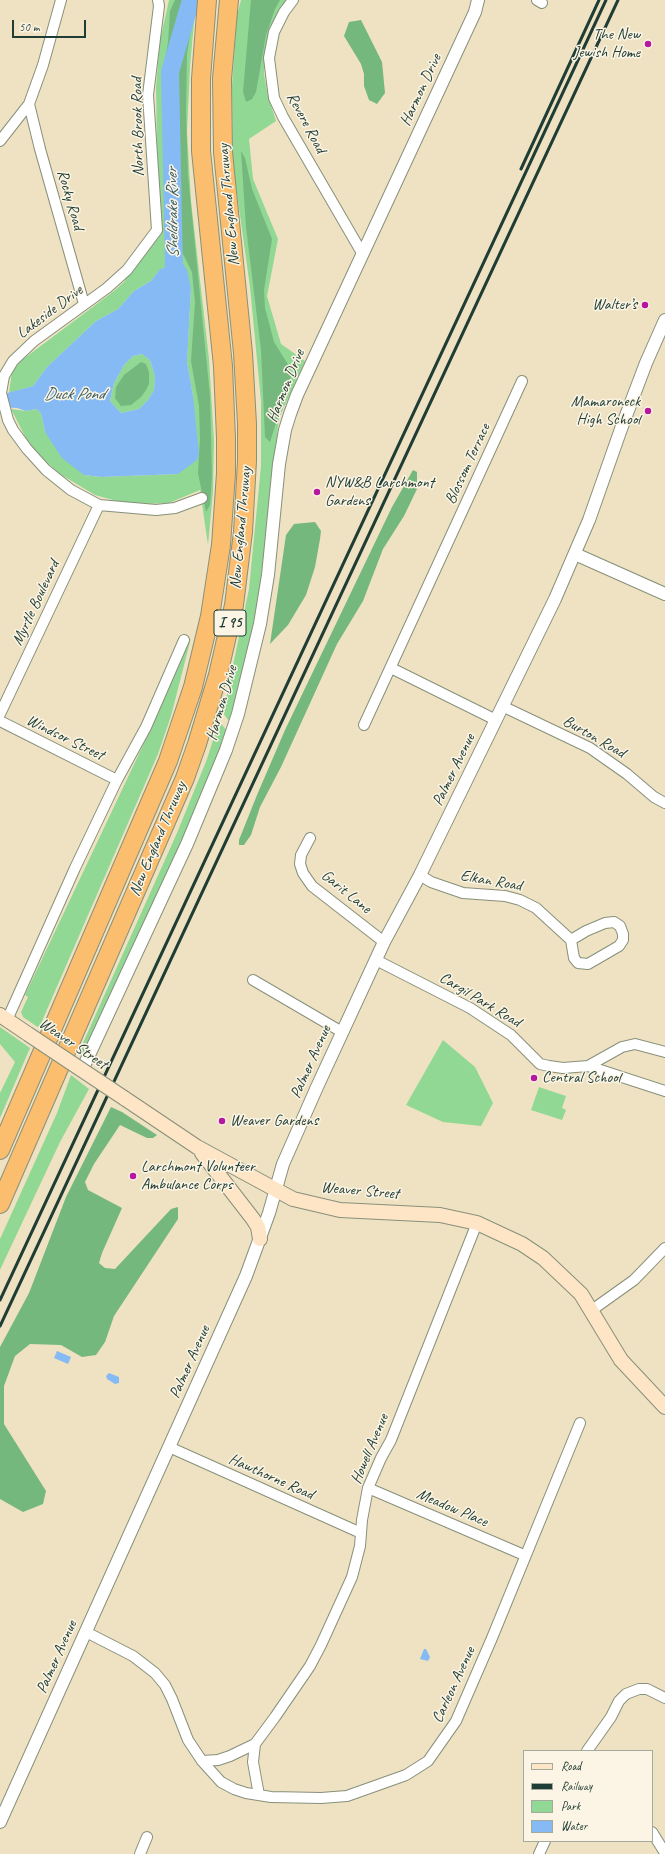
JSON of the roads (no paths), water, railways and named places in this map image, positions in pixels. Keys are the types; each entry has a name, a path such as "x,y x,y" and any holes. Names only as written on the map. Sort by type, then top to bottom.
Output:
{"highway":[{"name":"New England Thruway","path":"0,1150 168,762 193,687 210,616 221,538 226,438 223,366 201,151 201,79 207,0"},
{"name":"New England Thruway","path":"0,1204 185,778 202,730 218,675 234,605 244,532 247,483 247,432 243,353 223,152 222,79 229,0"}],"main road":[{"name":"Weaver Street","path":"4,1018 28,1034 84,1066 124,1098 197,1147 293,1199 340,1210 440,1215 477,1223 501,1232 522,1244 543,1258 581,1294 592,1310 620,1360 665,1407"},
{"path":"197,1147 253,1219 258,1227 260,1239"}],"street":[{"path":"0,141 29,104 43,65 61,0"},
{"name":"North Brook Road","path":"157,230 148,94 159,6 158,0"},
{"name":"Revere Road","path":"293,0 284,12 274,32 269,58 271,85 274,98 283,117 362,253"},
{"name":"Harmon Drive","path":"84,1066 187,844 226,750 239,707 260,624 268,575 279,464 284,430 297,394 475,12 478,0"},
{"name":"Rocky Road","path":"29,104 40,149 84,304"},
{"name":"Lakeside Drive","path":"157,230 154,236 139,251 127,270 107,288 34,341 13,361 4,376 1,392 3,413 13,430 46,470 71,490 99,504 156,510 175,508 202,498"},
{"name":"Palmer Avenue","path":"0,1822 246,1276 260,1239 283,1164 342,1032 384,942 420,875 555,599 575,554 646,363 665,320"},
{"name":"Blossom Terrace","path":"364,725 522,381"},
{"name":"Myrtle Boulevard","path":"0,714 99,504"},
{"path":"575,554 665,594"},
{"path":"4,1018 117,780 146,727 184,640"},
{"path":"390,668 496,720"},
{"name":"Burton Road","path":"502,706 590,748 621,770 654,797 665,803"},
{"name":"Windsor Street","path":"0,721 117,780"},
{"name":"Garit Lane","path":"310,838 301,855 300,864 303,873 312,886 384,942"},
{"name":"Elkan Road","path":"420,875 431,882 463,894 505,896 520,900 536,908 571,940"},
{"path":"614,922 620,926 623,934 623,940 619,946 588,964 581,964 574,958 571,940 586,931 605,923 614,922"},
{"name":"Cargil Park Road","path":"376,960 470,1008 511,1035 540,1064 563,1068 588,1066 665,1091"},
{"path":"253,980 342,1032"},
{"name":"Cargil Park Road","path":"588,1066 622,1047 634,1044 665,1052"},
{"name":"Howell Avenue","path":"202,1761 218,1760 255,1744 310,1666 324,1639 352,1577 360,1546 368,1488 391,1440 477,1223"},
{"path":"592,1310 634,1280 665,1248"},
{"name":"Carleon Avenue","path":"86,1632 133,1656 155,1673 164,1685 172,1700 188,1740 202,1761 221,1782 246,1793 259,1795 291,1798 347,1796 406,1775 428,1761 456,1721 492,1638 524,1555 580,1423"},
{"name":"Hawthorne Road","path":"169,1448 361,1533"},
{"name":"Meadow Place","path":"368,1488 524,1555"},
{"path":"590,1750 619,1701 639,1689 647,1690 665,1698"},
{"path":"255,1744 253,1762 259,1795"},
{"path":"653,1834 665,1853"},
{"path":"140,1854 147,1837"},
{"path":"539,1854 545,1842"}],"water":[{"name":"Duck Pond","path":"183,264 187,270 191,288 187,362 193,396 199,454 197,460 178,474 101,477 84,475 62,458 45,432 41,413 36,409 26,411 17,408 0,407 0,395 33,386 47,367 96,321 118,309 134,291 151,281 160,269","holes":["142,354 150,360 155,376 154,390 148,400 139,409 121,413 110,401 114,383 124,365 133,356"]},
{"path":"57,1351 71,1357 68,1364 54,1358"},
{"path":"109,1373 119,1377 119,1383 115,1384 107,1379 106,1376"},
{"path":"424,1649 426,1649 430,1657 428,1661 420,1659"}],"waterway":[{"name":"Sheldrake River","path":"163,290 174,268 170,72 191,0"}],"railway":[{"path":"521,169 599,0"},
{"path":"0,1300 606,0"},
{"path":"0,1326 618,0"}],"place":[{"name":"The New Jewish Home","path":"648,44"},
{"name":"Walter’s","path":"645,305"},
{"name":"Mamaroneck High School","path":"648,411"},
{"name":"NYW&B Larchmont Gardens","path":"317,492"},
{"name":"Central School","path":"534,1078"},
{"name":"Weaver Gardens","path":"222,1121"},
{"name":"Larchmont Volunteer Ambulance Corps","path":"133,1176"}]}
